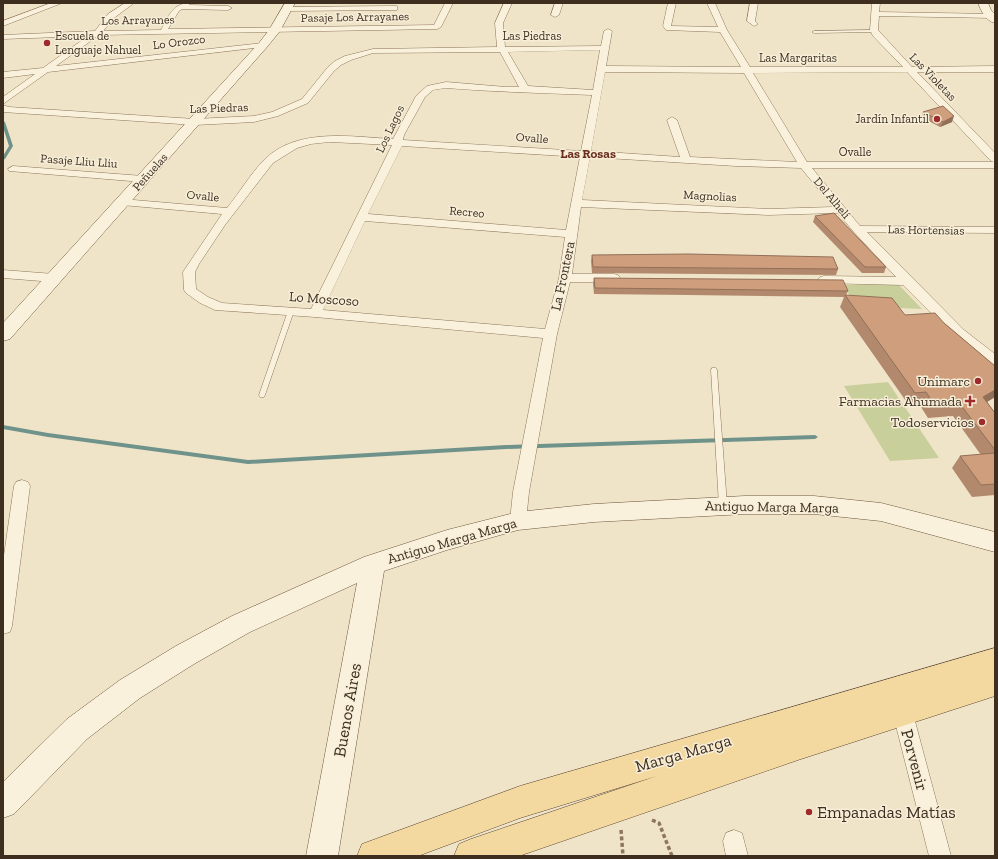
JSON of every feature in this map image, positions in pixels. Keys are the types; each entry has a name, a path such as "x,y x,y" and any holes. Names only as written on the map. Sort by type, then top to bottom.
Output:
{"main road":[{"name":"Marga Marga","path":"374,856 520,802 995,661"},
{"name":"Marga Marga","path":"471,856 705,775 902,710 995,682"}],"street":[{"path":"3,24 58,3"},
{"path":"3,101 97,33 111,16 130,3"},
{"name":"Pasaje Los Arrayanes","path":"274,31 390,15 437,27 449,3"},
{"path":"508,3 499,26 501,49 525,89"},
{"path":"555,15 559,3"},
{"path":"672,3 667,26 669,28 723,30"},
{"name":"Del Alhelí","path":"711,3 723,30 804,165 857,229 907,281 959,333 995,361"},
{"path":"754,3 750,21 754,24"},
{"path":"874,31 876,3"},
{"path":"983,3 986,11 994,17"},
{"path":"163,32 176,10 184,5 228,7"},
{"path":"288,6 390,15"},
{"name":"Peñuelas","path":"3,335 263,45 274,31 288,6"},
{"path":"876,14 994,17"},
{"name":"Los Arrayanes","path":"3,38 97,33 274,31"},
{"name":"La Frontera","path":"518,521 521,492 550,334 565,278 576,202 608,31"},
{"name":"Las Violetas","path":"874,31 908,69 995,159"},
{"name":"Lo Orozco","path":"3,75 263,45"},
{"name":"Las Piedras","path":"3,108 7,110 195,122 236,121 254,119 275,114 305,101 331,69 338,63 362,53 384,50 604,48"},
{"name":"Las Margaritas","path":"601,69 995,68"},
{"name":"Los Lagos","path":"315,313 361,217 396,149 399,135 421,96 430,88 446,85 506,90 525,89 596,93"},
{"path":"672,120 686,160"},
{"name":"Ovalle","path":"122,202 229,211 276,154 293,145 309,141 328,139 686,160 804,165 995,165"},
{"name":"Pasaje Lliu Lliu","path":"13,170 143,178"},
{"name":"Magnolias","path":"576,202 768,212 842,210"},
{"name":"Lo Moscoso","path":"229,211 189,272 190,290 204,300 220,307 291,311 550,334"},
{"name":"Recreo","path":"361,217 572,234"},
{"name":"Las Hortensias","path":"857,229 995,230"},
{"path":"3,274 54,278"},
{"path":"565,278 628,278"},
{"path":"812,280 907,281"},
{"path":"3,626 22,486"},
{"name":"Antiguo Marga Marga","path":"3,803 77,729 130,689 241,624 373,564 447,540 518,521 594,513 723,506 814,505 881,512 995,542"},
{"name":"Buenos Aires","path":"322,856 373,564"},
{"name":"Porvenir","path":"902,710 940,856"}],"lane":[{"path":"814,32 874,31"},
{"path":"262,395 291,311"},
{"path":"714,370 723,506"}],"path":[{"path":"659,823 672,856"}],"green space":[{"path":"898,284 922,309 855,306 844,285"},
{"path":"888,382 939,458 890,461 844,386"}],"building":[{"path":"943,106 954,116 943,122 923,112"},
{"path":"834,213 886,267 865,267 815,216"},
{"path":"688,254 833,257 838,269 593,267 592,255"},
{"path":"594,278 843,280 848,291 595,288"},
{"path":"845,295 892,298 905,315 935,313 944,323 995,366 995,390 983,397 995,413 995,450 960,404 935,406 926,392 915,393"},
{"path":"995,453 995,484 981,485 960,456"}],"waterway":[{"path":"3,122 11,146 3,159"},
{"path":"3,427 48,435 248,462 506,447 815,437"}],"place":[{"name":"Escuela de Lenguaje Nahuel","path":"47,43"},
{"name":"Jardín Infantil","path":"937,119"},
{"name":"Unimarc","path":"978,381"},
{"name":"Farmacias Ahumada","path":"970,401"},
{"name":"Todoservicios","path":"982,422"},
{"name":"Empanadas Matías","path":"809,812"}],"district":[{"name":"Las Rosas","path":"588,153"}]}
